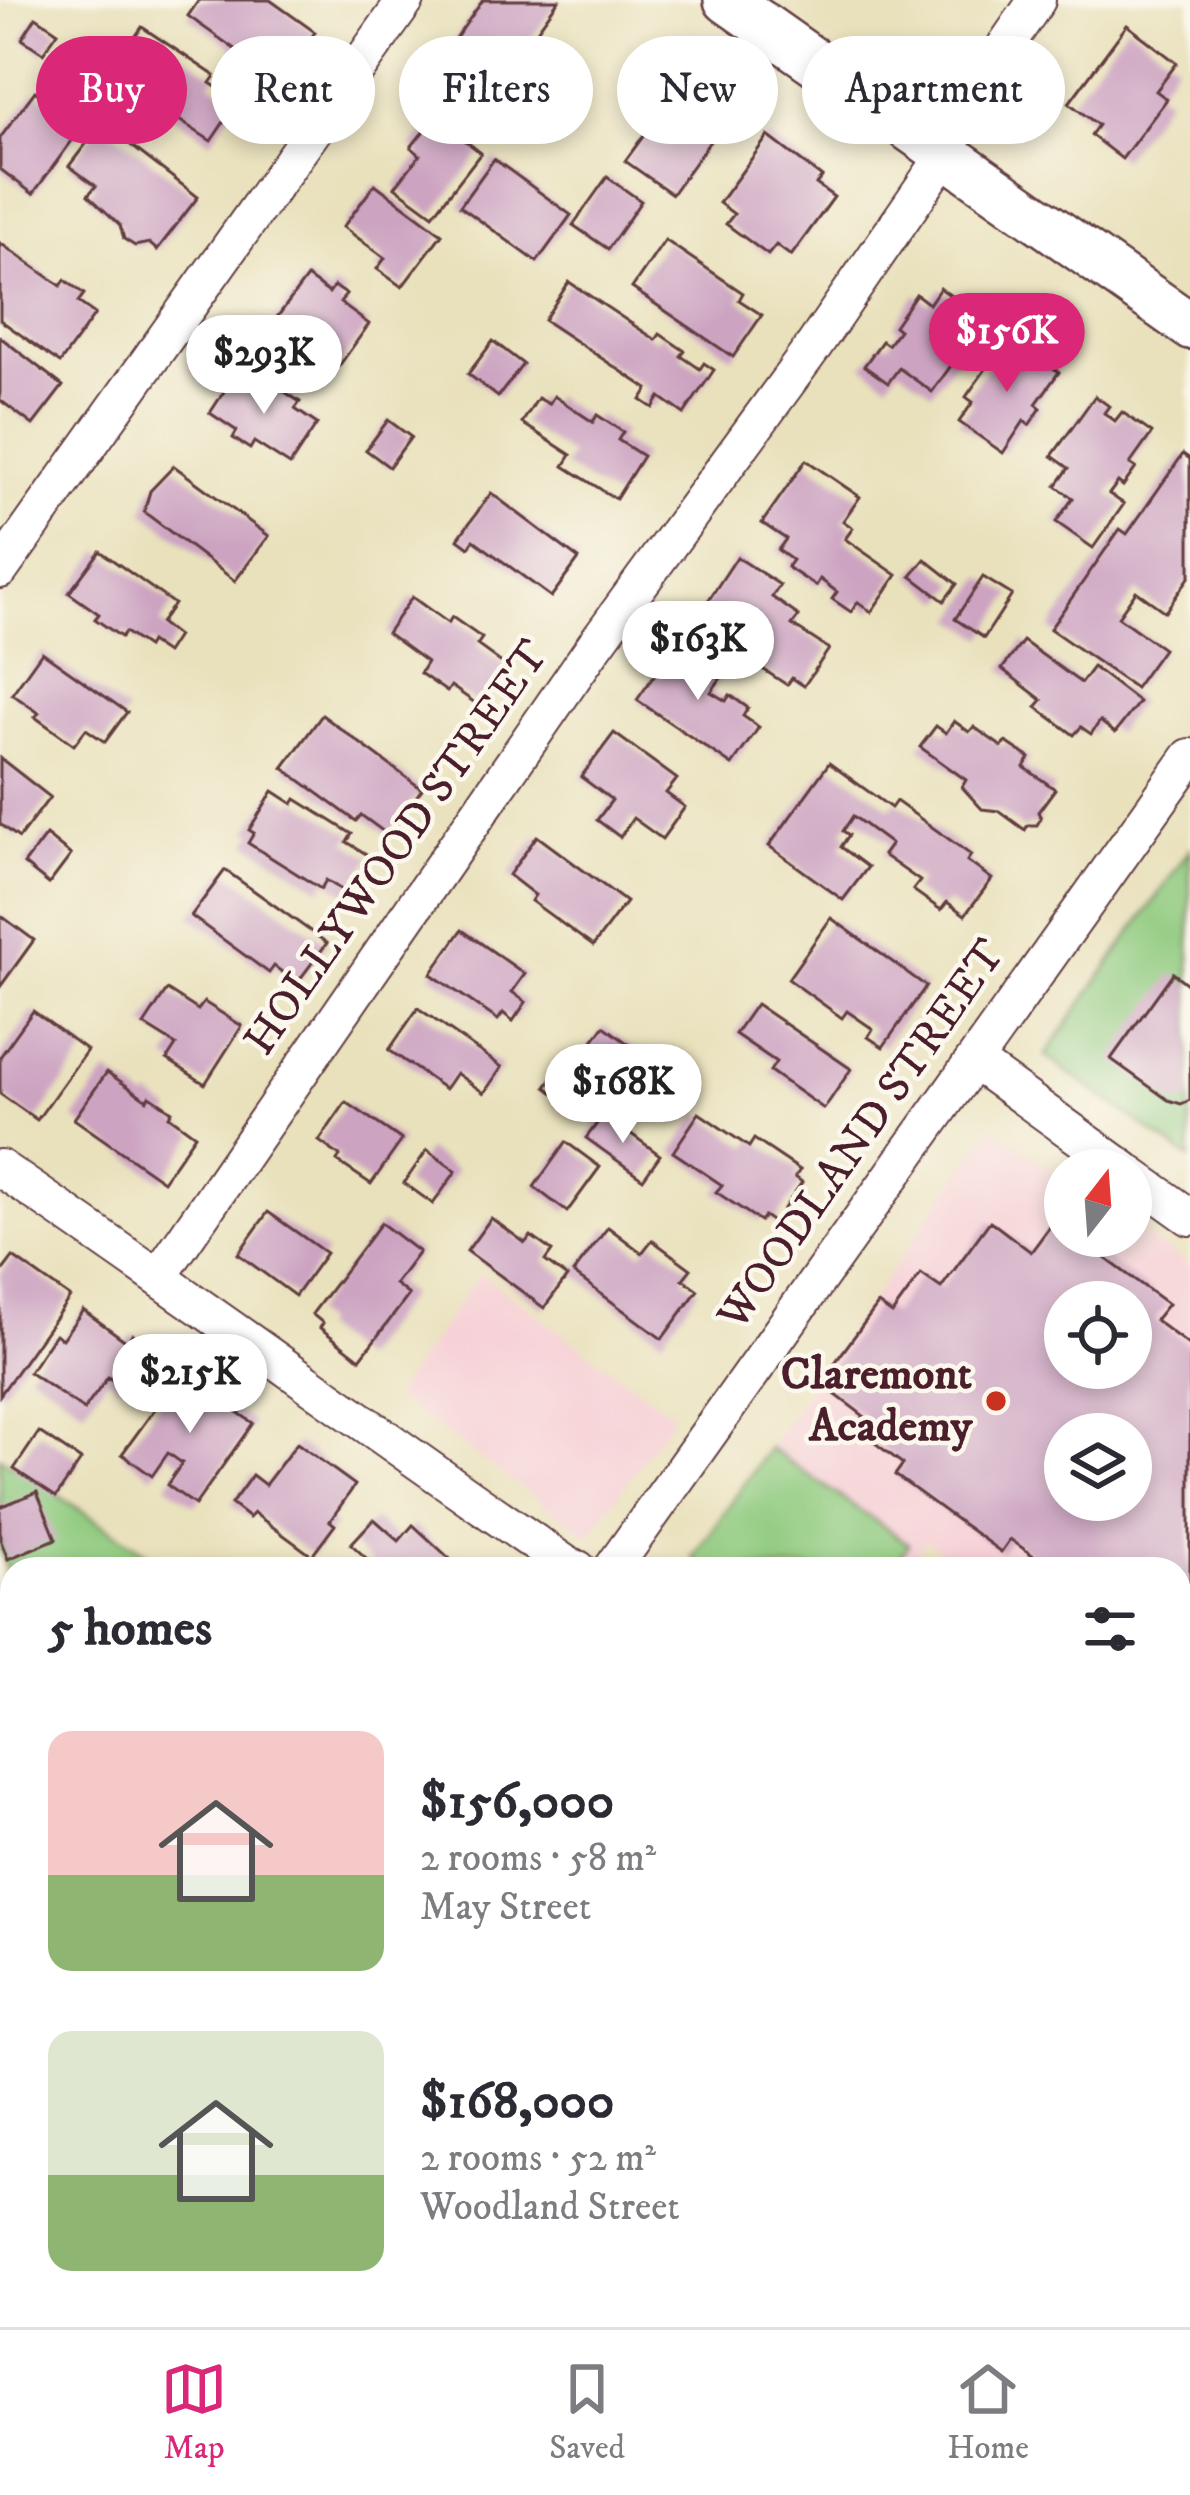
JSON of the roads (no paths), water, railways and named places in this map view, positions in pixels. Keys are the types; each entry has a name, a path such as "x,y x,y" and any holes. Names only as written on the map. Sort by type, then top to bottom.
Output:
{"street":[{"path":"0,571 406,0"},
{"path":"727,0 1190,326"},
{"name":"HOLLYWOOD STREET","path":"159,1276 595,645 813,347 946,154 965,105 1037,0"},
{"name":"WOODLAND STREET","path":"621,1557 1190,757"},
{"path":"974,1061 1096,1149"},
{"path":"0,1168 555,1557"},
{"path":"1152,1189 1190,1217"}],"place":[{"name":"Claremont Academy","path":"996,1401"}]}
